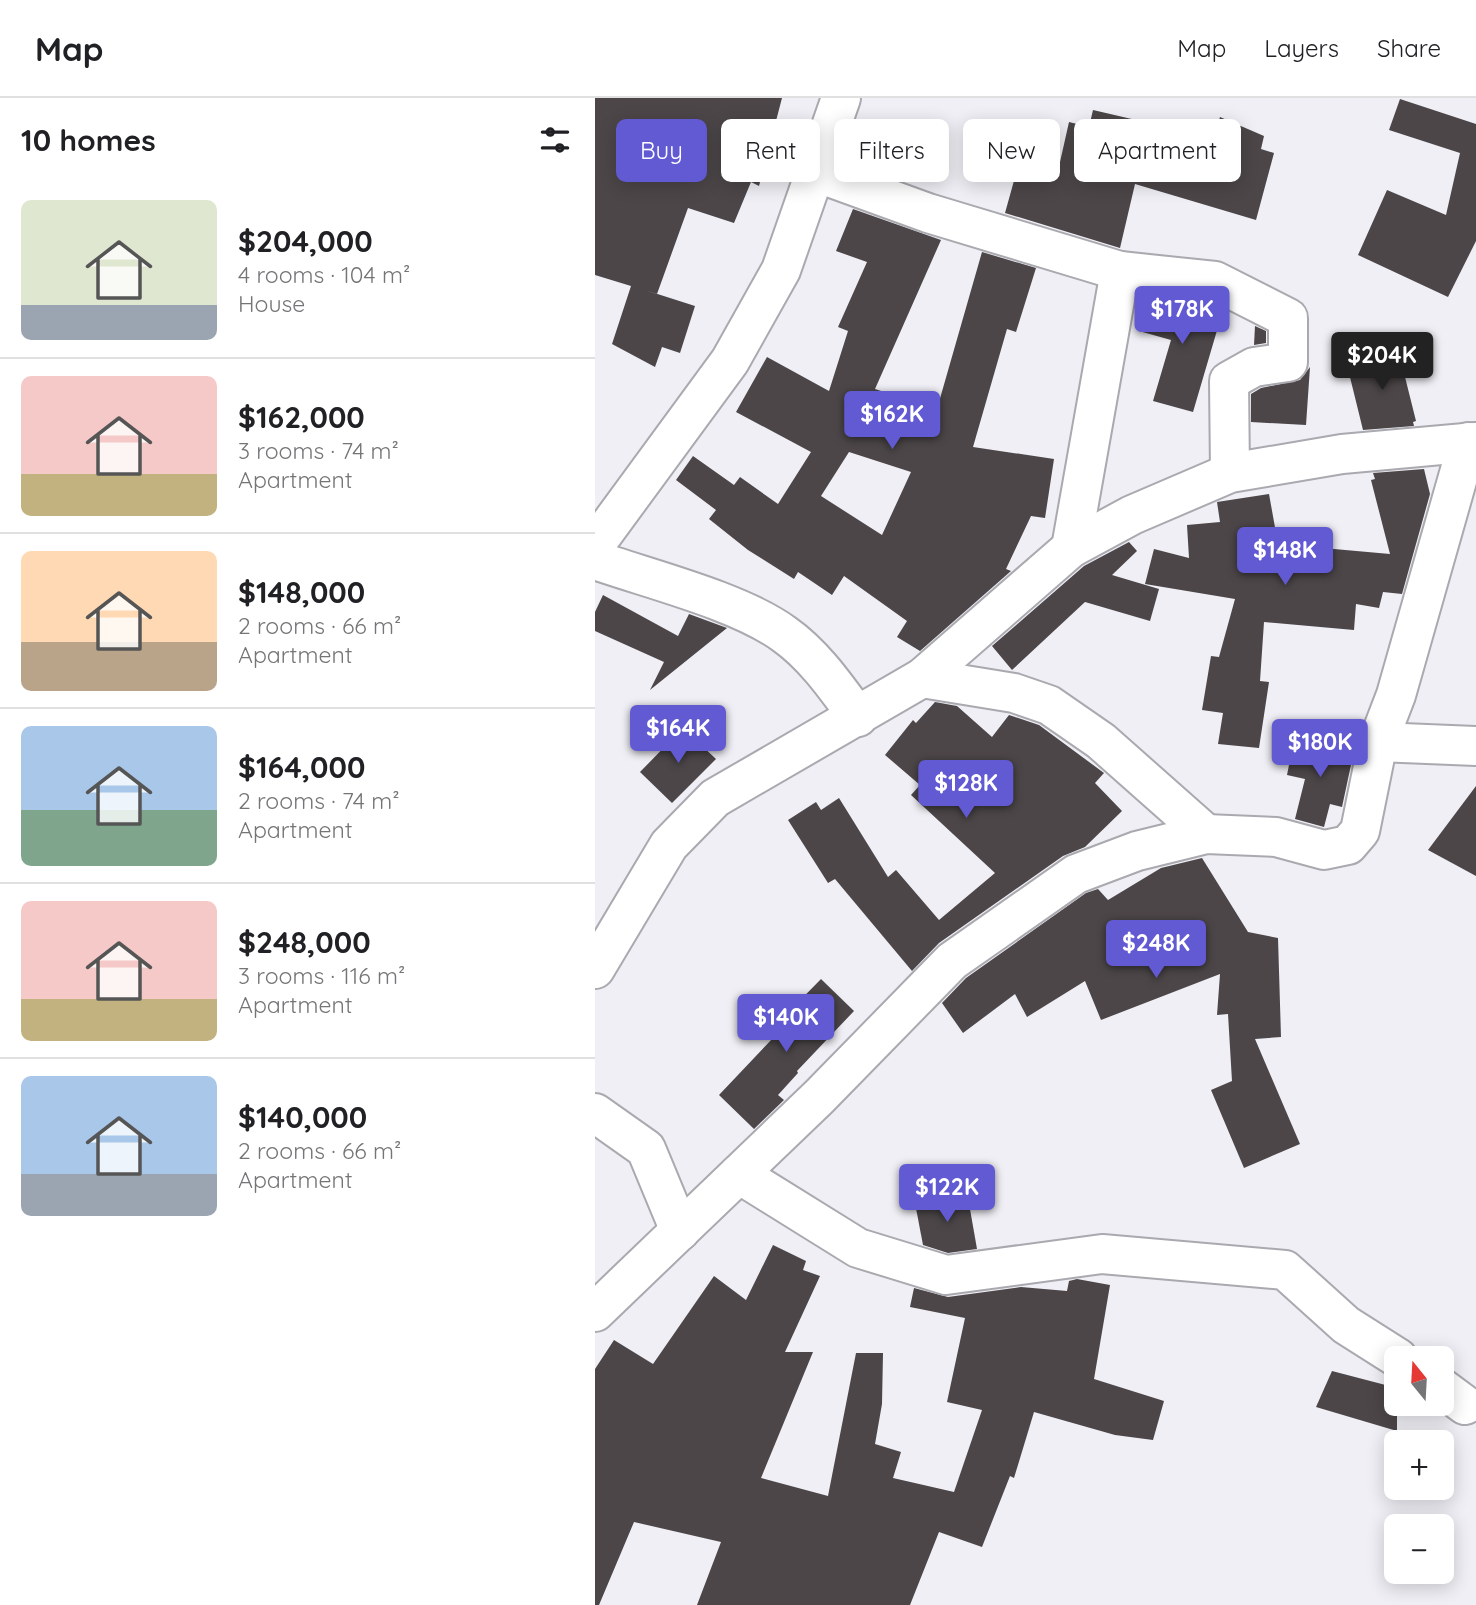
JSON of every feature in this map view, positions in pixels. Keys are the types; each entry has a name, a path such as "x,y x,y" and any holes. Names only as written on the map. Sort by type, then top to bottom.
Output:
{"street":[{"path":"820,158 841,98"},
{"path":"820,174 928,213 1120,271 1215,281 1288,318 1288,362 1254,367 1229,382 1230,473"},
{"path":"595,545 730,361 781,270 812,182"},
{"path":"1071,548 1120,271"},
{"path":"595,969 669,845 715,798 922,678 1071,548 1132,515 1230,473 1342,454 1472,442 1396,695 1378,742 1360,831 1348,845 1324,849 1276,836 1206,834 1137,851 1076,874 952,961 739,1174 595,1312"},
{"path":"595,560 741,611 784,634 828,675 858,717"},
{"path":"922,678 1014,693 1049,705 1101,741 1206,834"},
{"path":"1378,742 1476,746"},
{"path":"595,1113 646,1149 680,1231"},
{"path":"739,1174 858,1248 946,1275 1102,1254 1285,1270 1346,1325 1384,1349"}],"building":[{"path":"595,98 782,98 777,119 721,119 721,182 751,182 734,223 688,208 657,294 695,306 680,353 662,347 655,367 612,344 631,286 595,275"},
{"path":"1400,99 1476,124 1476,241 1448,297 1358,255 1387,190 1446,215 1460,153 1389,130"},
{"path":"1093,110 1132,119 1091,119"},
{"path":"1069,122 1074,123 1074,182 1241,182 1241,126 1264,136 1261,149 1274,153 1256,220 1135,184 1120,248 1005,213 1014,182 1060,182 1060,162"},
{"path":"853,209 941,240 875,389 937,409 982,252 1036,268 1016,332 1007,329 973,447 1054,459 1045,518 1031,516 1006,569 1011,571 920,651 897,637 907,621 844,576 832,595 798,572 794,579 748,550 709,519 716,510 676,480 693,456 734,485 740,477 778,504 811,452 736,412 767,357 829,391 848,331 838,327 867,262 836,251","holes":["849,452 911,472 882,535 821,496"]},
{"path":"1149,296 1209,302 1223,310 1193,412 1153,401 1171,340 1139,331"},
{"path":"1255,326 1266,331 1266,343 1254,345"},
{"path":"1398,349 1416,421 1413,422 1414,426 1363,430 1348,369 1364,370 1360,358"},
{"path":"1310,367 1306,425 1251,422 1251,394 1261,388 1300,380"},
{"path":"1424,469 1430,494 1402,594 1383,592 1379,608 1356,604 1354,630 1264,622 1260,681 1269,682 1259,748 1218,744 1223,713 1202,710 1211,656 1219,657 1235,599 1145,584 1154,549 1189,558 1187,525 1220,522 1217,502 1269,494 1278,544 1390,554 1371,480 1375,479 1373,473"},
{"path":"1129,542 1137,551 1112,575 1159,589 1150,621 1085,602 1012,670 992,646 1084,566"},
{"path":"603,595 678,636 689,614 727,628 650,690 664,662 595,631 595,612"},
{"path":"935,702 957,706 992,737 1009,715 1039,725 1104,773 1095,783 1122,811 1085,847 1063,856 939,943 912,971 835,879 828,883 788,820 816,802 821,810 839,798 888,877 896,870 939,920 995,873 911,795 920,785 885,755 913,720 916,723"},
{"path":"683,728 716,759 672,803 640,772"},
{"path":"1294,740 1354,751 1342,807 1330,804 1324,827 1295,819 1305,779 1287,775"},
{"path":"1476,786 1476,876 1428,850"},
{"path":"1202,858 1248,932 1278,938 1281,1037 1255,1039 1300,1144 1244,1168 1211,1090 1232,1081 1228,1014 1217,1015 1220,974 1101,1020 1085,981 1027,1017 1015,994 963,1033 942,1003 966,978 1086,893 1098,889 1108,900 1161,868"},
{"path":"821,979 854,1011 797,1071 778,1095 784,1100 754,1129 719,1095 773,1038 768,1033"},
{"path":"967,1192 977,1249 948,1253 923,1245 915,1203"},
{"path":"773,1245 806,1261 803,1270 820,1276 785,1352 813,1352 761,1478 828,1496 856,1353 883,1353 882,1404 875,1444 901,1452 893,1478 954,1492 982,1410 947,1402 965,1318 910,1307 914,1288 948,1297 1021,1287 1067,1291 1069,1281 1077,1279 1110,1285 1094,1379 1164,1401 1153,1440 1115,1435 1034,1412 1014,1478 1010,1476 982,1547 939,1532 910,1605 697,1605 721,1542 634,1522 599,1605 595,1605 595,1369 614,1340 653,1364 714,1276 746,1300"},
{"path":"1332,1371 1384,1385 1384,1416 1397,1416 1397,1430 1394,1430 1316,1407"}]}
